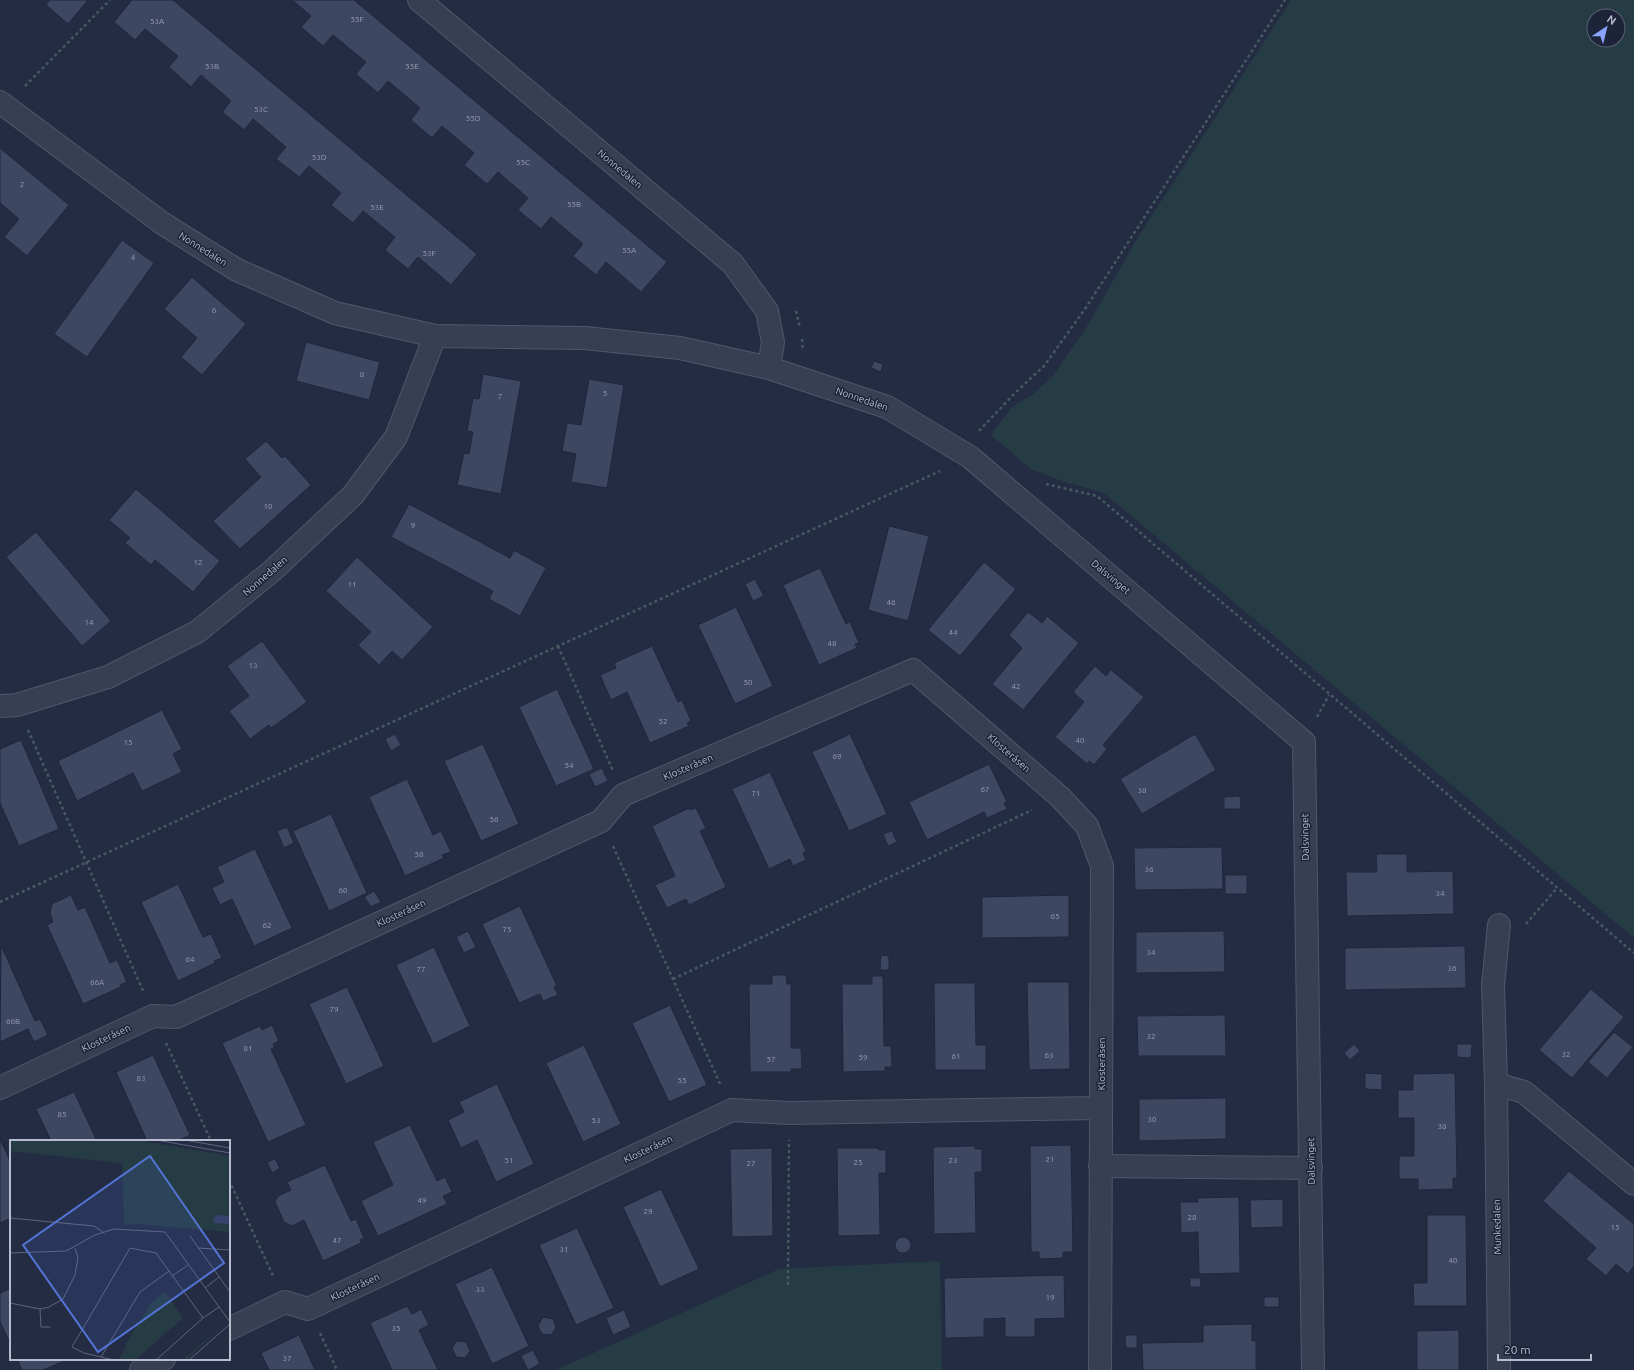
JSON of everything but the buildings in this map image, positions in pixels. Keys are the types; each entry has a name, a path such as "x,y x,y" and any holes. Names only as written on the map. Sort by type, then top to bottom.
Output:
{"street":[{"name":"Nonnedalen","path":"419,0 733,264 766,311 773,342 769,368"},
{"name":"Nonnedalen","path":"3,104 162,223 237,270 335,313 435,336 593,339 680,348 769,368 887,407 970,457"},
{"name":"Nonnedalen","path":"8,705 108,677 197,632 272,571 353,495 396,437 435,336"},
{"name":"Dalsvinget","path":"970,457 1304,742 1313,1370"},
{"name":"Klosteråsen","path":"0,1088 153,1016 176,1017 601,820 623,795 913,670 1060,797 1087,826 1102,866 1100,1370"},
{"name":"Munkedalen","path":"1499,925 1493,985 1496,1084 1499,1370"},
{"path":"1496,1084 1524,1092 1634,1184"},
{"name":"Klosteråsen","path":"308,1309 732,1110 789,1114 1101,1108"},
{"path":"1100,1166 1311,1168"},
{"path":"230,1329 285,1302 308,1309"},
{"path":"141,1370 162,1360"}],"path":[{"path":"3,104 110,0"},
{"path":"978,433 1014,394 1044,366 1085,309 1285,0"},
{"path":"0,902 970,457"},
{"path":"1044,484 1097,496 1634,953"},
{"path":"558,646 623,795"},
{"path":"8,705 86,862 153,1016 211,1140"},
{"path":"673,979 1060,797"},
{"path":"601,820 732,1110"},
{"path":"1499,925 1522,928 1557,888"},
{"path":"788,1285 789,1114"},
{"path":"230,1182 285,1302"},
{"path":"308,1309 337,1370"}],"shaded area":[{"path":"1291,0 1634,0 1634,938 1104,493 1062,481 1031,469 991,435 1012,407 1032,395 1052,377 1086,328 1138,237"},
{"path":"940,1261 942,1370 556,1370 779,1269"}]}
